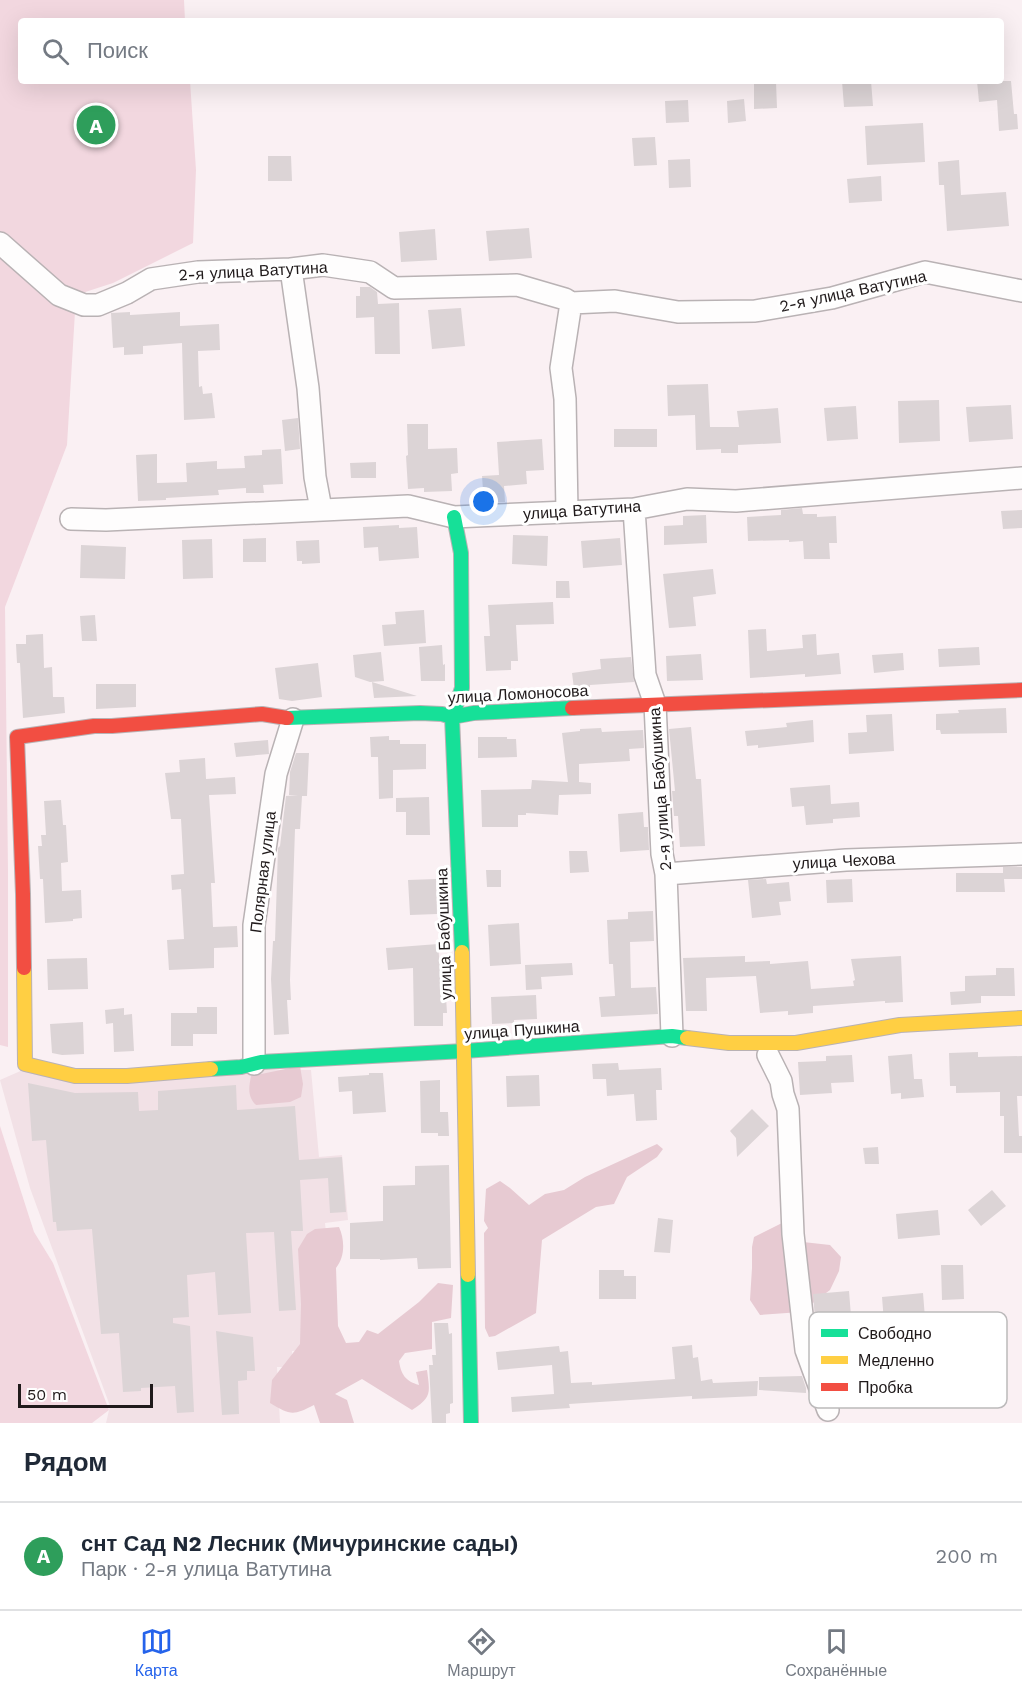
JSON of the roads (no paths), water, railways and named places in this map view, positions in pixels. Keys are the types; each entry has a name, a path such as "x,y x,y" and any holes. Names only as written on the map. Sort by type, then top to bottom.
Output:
{"street":[{"name":"2-я улица Ватутина","path":"0,243 59,295 84,305 98,305 127,293 151,279 198,272 291,269 323,265 370,272 394,288 517,285 565,298 572,303 615,301 678,312 755,311 832,298 925,272 1022,291"},
{"path":"291,269 308,388 315,477 321,509"},
{"path":"567,512 565,399 561,368 572,303"},
{"name":"улица Ватутина","path":"71,519 106,520 408,506 454,518 634,509 687,499 736,501 1022,478"},
{"name":"2-я улица Бабушкина","path":"634,509 645,675 655,704 666,874 672,1036"},
{"name":"улица Бабушкина","path":"454,518 461,553 462,688 452,717 464,1051 471,1423"},
{"name":"улица Ломоносова","path":"25,1064 18,737 94,726 262,714 293,719 420,713 452,717 474,713 655,704 1022,690"},
{"name":"Полярная улица","path":"254,1064 254,925 276,774 293,719"},
{"name":"улица Чехова","path":"666,874 846,860 1022,854"},
{"name":"улица Пушкина","path":"25,1064 75,1076 127,1076 254,1064 672,1036 729,1043 796,1043 900,1025 1022,1018"},
{"path":"768,1055 781,1081 788,1109 793,1234 806,1350 809,1358"}],"place":[{"name":"снт Сад N2 Лесник (Мичуринские сады)","path":"96,125"}]}
